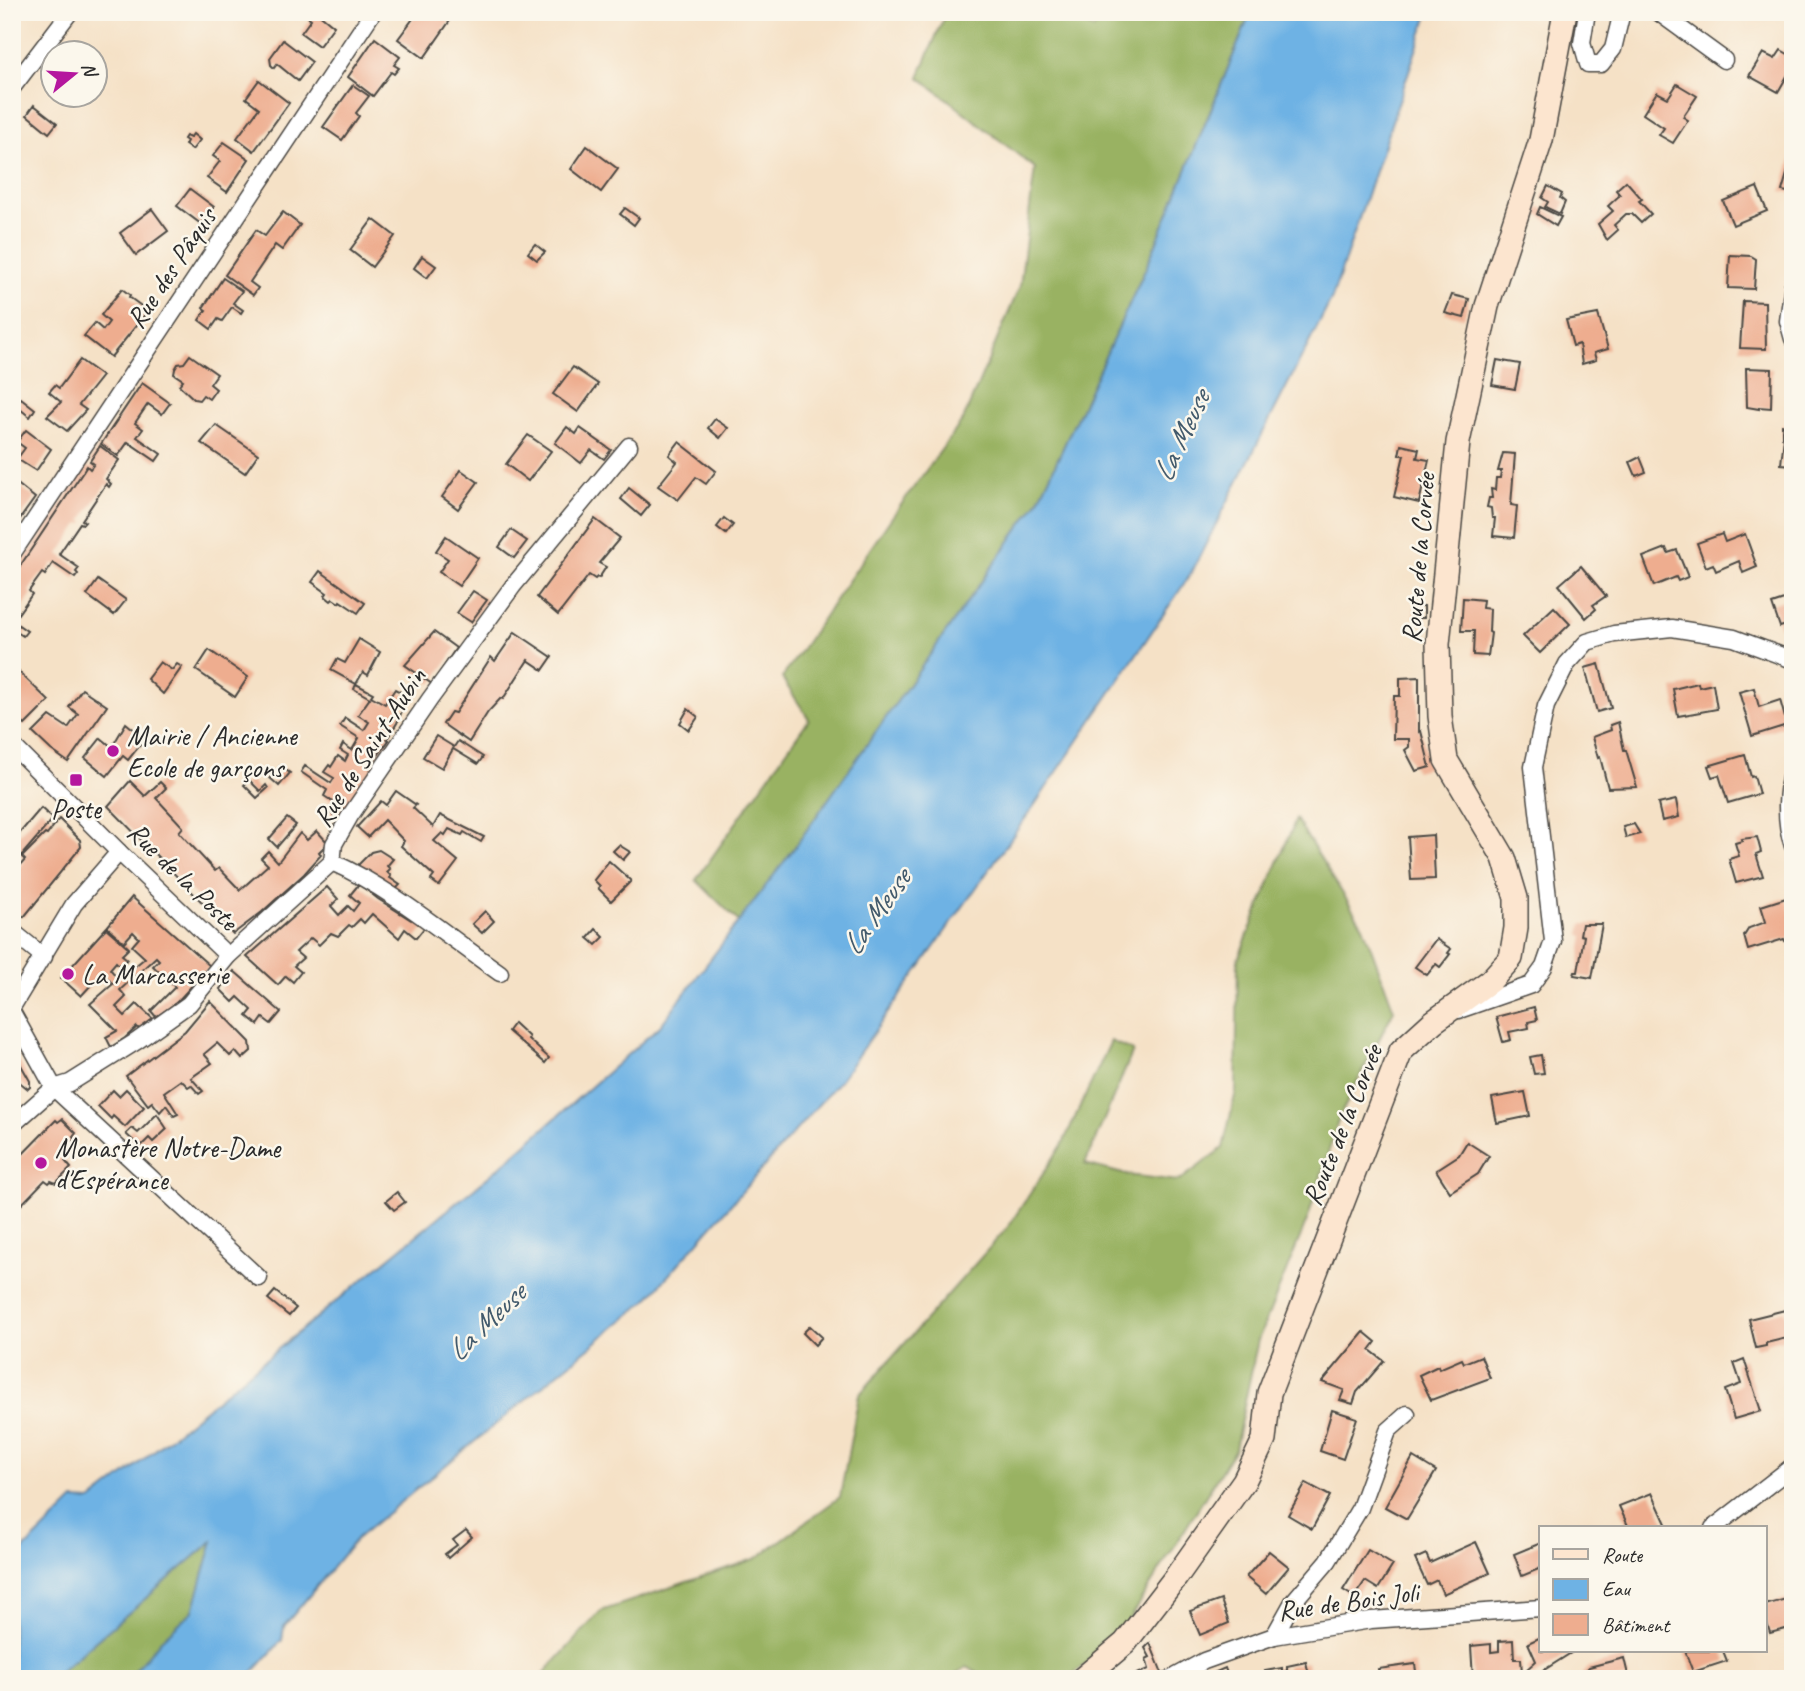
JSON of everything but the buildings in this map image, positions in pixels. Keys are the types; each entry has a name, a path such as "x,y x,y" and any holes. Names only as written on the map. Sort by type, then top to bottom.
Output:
{"street":[{"path":"12,88 70,12"},
{"name":"Rue des Pâquis","path":"12,554 373,12"},
{"name":"Route de la Corvée","path":"1082,1679 1125,1643 1244,1481 1264,1440 1269,1393 1401,1051 1443,1015 1490,981 1511,958 1516,928 1516,898 1504,858 1446,760 1440,716 1438,644 1458,442 1487,306 1541,140 1565,12"},
{"path":"1587,12 1582,43 1588,64 1601,64 1612,50 1622,12"},
{"path":"1658,12 1724,60"},
{"path":"1793,284 1788,321 1793,339"},
{"name":"Rue de Saint-Aubin","path":"12,1125 54,1088 70,1083 189,1004 228,956 332,862 334,844 349,816 430,699 513,586 629,446"},
{"path":"1443,1015 1531,985 1544,967 1553,941 1534,767 1546,706 1567,664 1576,653 1587,642 1614,634 1672,628 1734,638 1793,660"},
{"name":"Rue de la Poste","path":"12,745 228,956"},
{"path":"1793,766 1788,783 1788,834 1793,846"},
{"path":"119,852 74,904 12,1009 54,1088 259,1278"},
{"path":"332,862 403,901 432,926 500,973"},
{"path":"12,931 44,957"},
{"path":"1274,1636 1293,1602 1328,1561 1360,1508 1388,1431 1407,1414"},
{"path":"1716,1526 1793,1466"},
{"name":"Rue de Bois Joli","path":"1171,1679 1204,1661 1274,1636 1371,1620 1539,1608"}],"green space":[{"path":"946,12 1067,12 1094,29 1102,12 1251,12 1146,268 1039,500 739,922 696,880 809,719 782,678 892,517 963,420 1020,286 1035,168 919,77"},
{"path":"1296,819 1363,926 1394,1010 1339,1118 1308,1218 1258,1340 1235,1449 1118,1637 1072,1675 1053,1672 1043,1679 988,1679 967,1667 948,1679 539,1679 601,1611 757,1558 840,1497 859,1395 1008,1227 1062,1145 1111,1041 1133,1051 1085,1164 1127,1175 1179,1181 1223,1148 1236,1091 1238,959"},
{"path":"214,1540 193,1611 169,1633 129,1679 51,1679"}],"water":[{"name":"La Meuse","path":"1251,12 1429,12 1332,298 1190,575 1034,806 841,1079 646,1301 357,1538 284,1626 282,1640 247,1679 128,1679 161,1640 193,1611 213,1541 51,1679 12,1679 12,1561 74,1500 91,1501 127,1473 500,1167 660,1026 792,851 1039,500 1146,268"}],"place":[{"name":"Mairie / Ancienne Ecole de garçons","path":"113,751"},
{"name":"Poste","path":"76,780"},
{"name":"La Marcasserie","path":"68,974"},
{"name":"Monastère Notre-Dame d'Espérance","path":"41,1163"}]}
